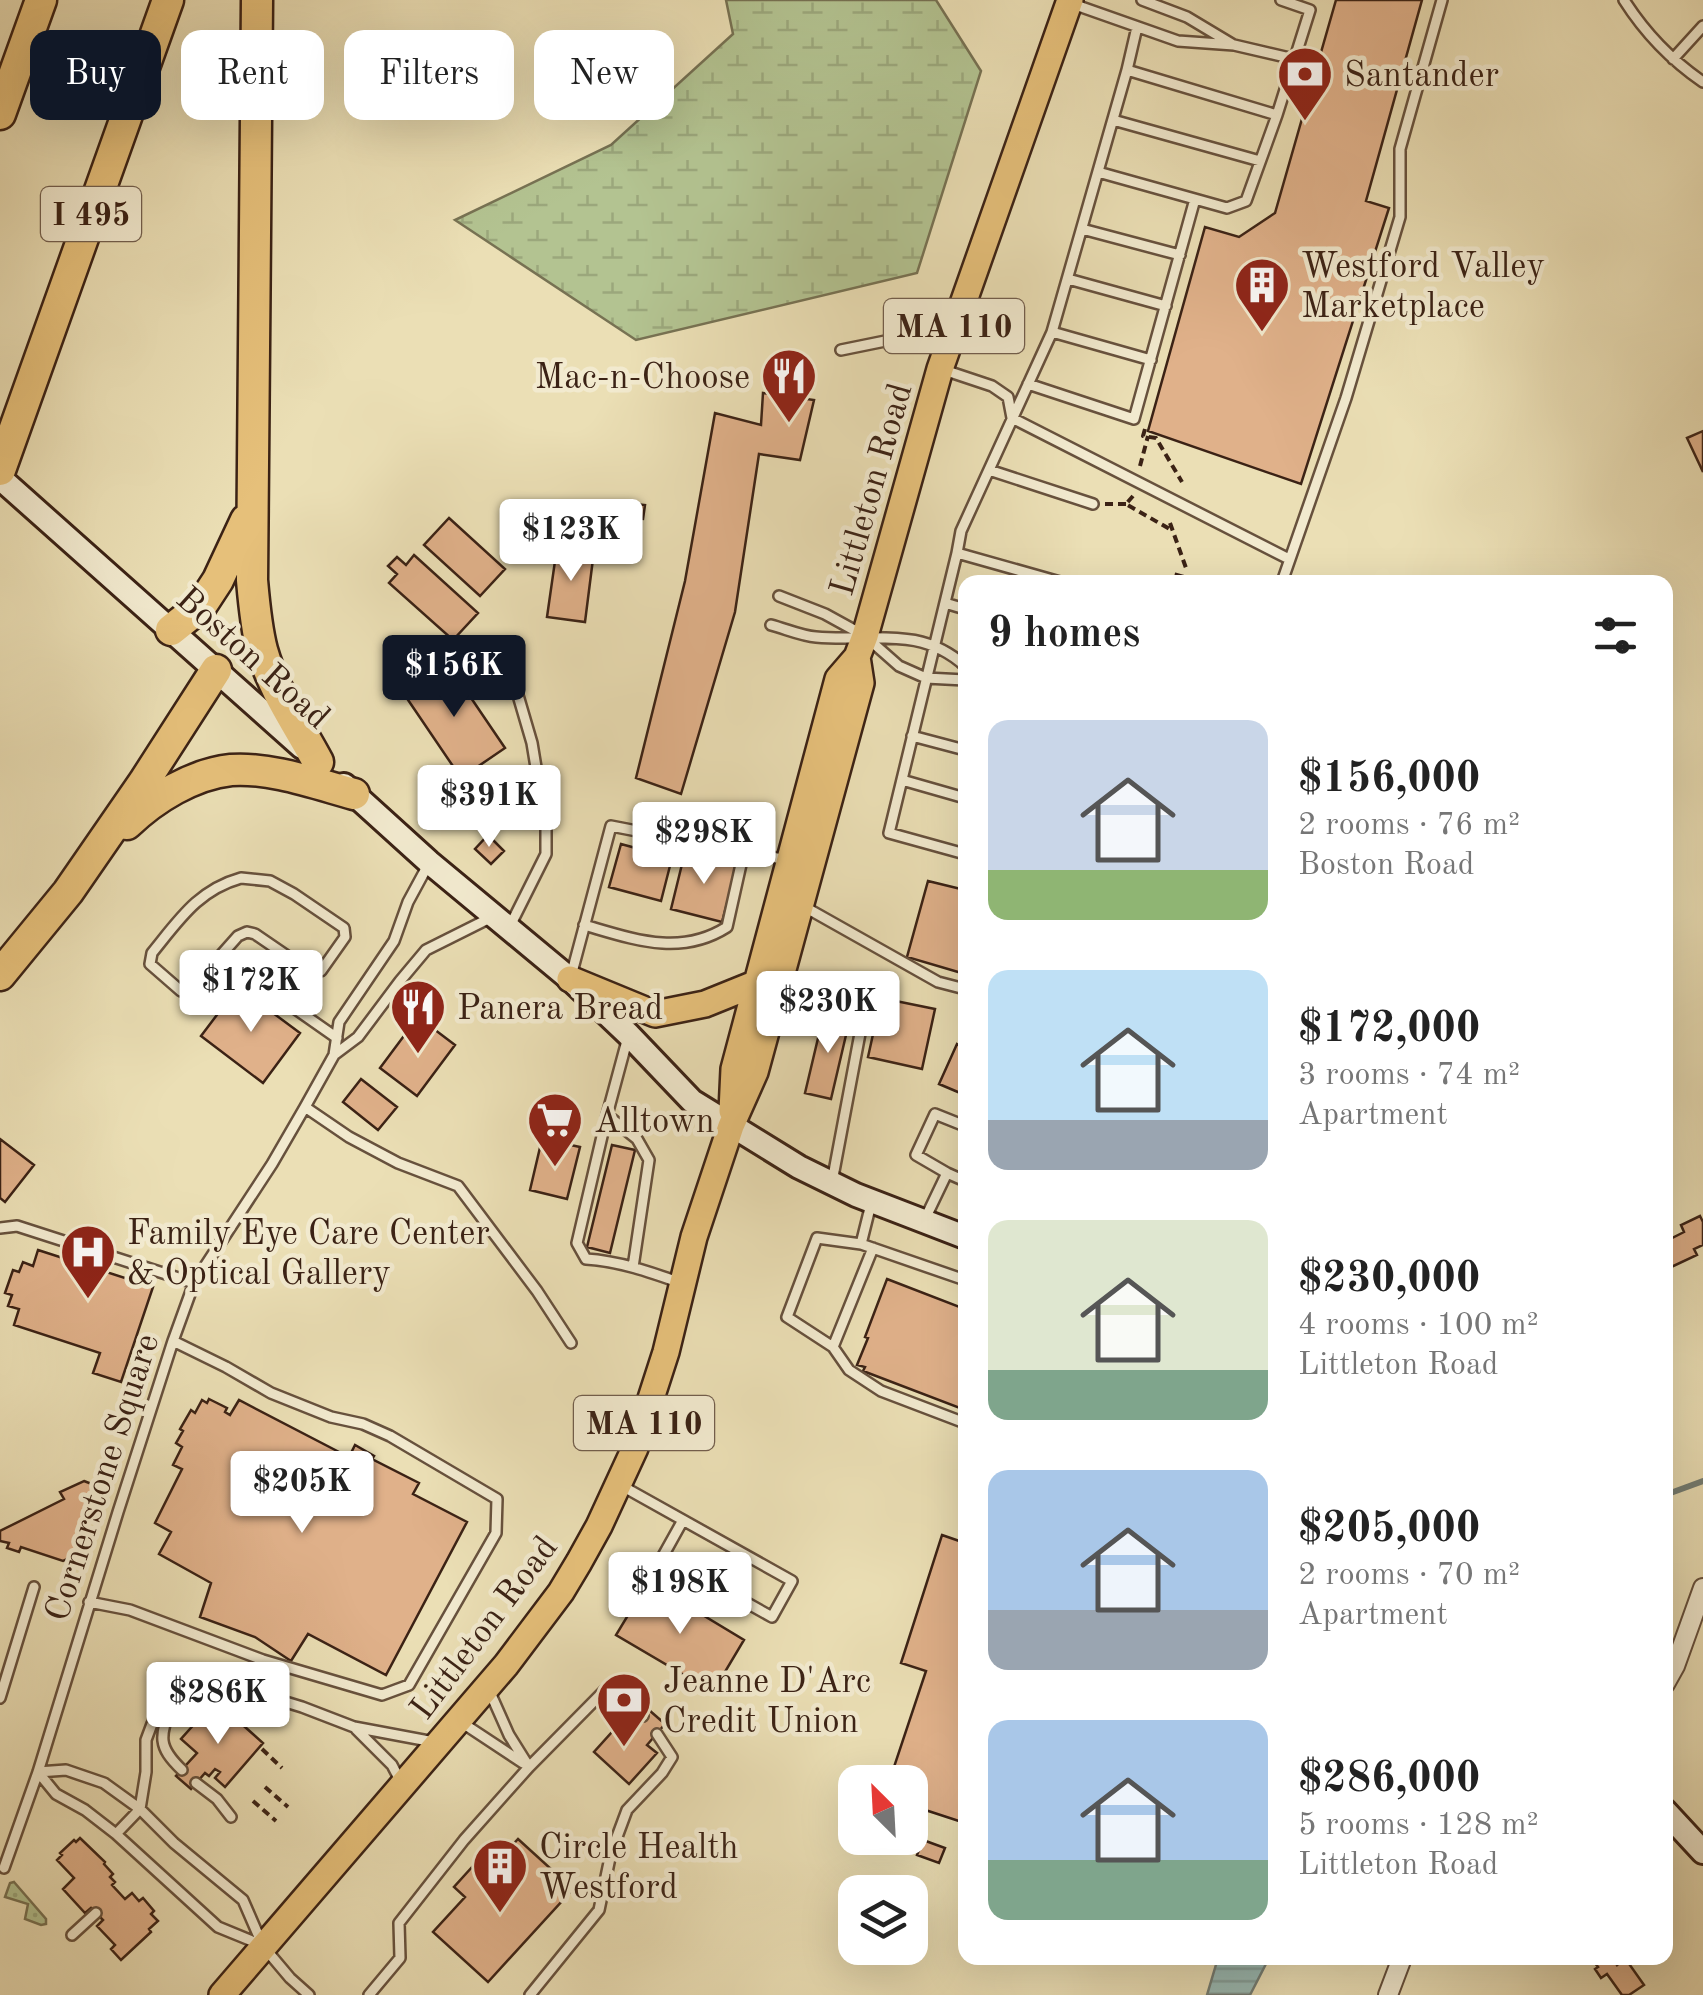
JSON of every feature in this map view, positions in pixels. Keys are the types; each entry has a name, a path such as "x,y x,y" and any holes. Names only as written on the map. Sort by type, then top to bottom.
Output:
{"highway":[{"path":"0,114 42,0"},
{"name":"I 495","path":"0,470 168,0"},
{"path":"256,0 252,580 262,652 318,762"},
{"path":"171,630 201,606 218,580 253,503"},
{"path":"0,974 68,892 216,670"},
{"path":"86,864 163,794 231,770 300,779 354,794"}],"main road":[{"name":"Littleton Road","path":"767,985 800,904 861,683 861,647 940,369 1066,1"},
{"name":"Boston Road","path":"0,478 429,862 570,978 692,1101 799,1167 872,1201 958,1234"},
{"name":"Littleton Road","path":"222,1995 460,1721 562,1592 619,1485 652,1400 694,1236 731,1126 755,1072 790,860 838,679 861,647"},
{"path":"570,978 655,1014 767,985"},
{"path":"1673,1820 1703,1852"}],"street":[{"path":"1673,1670 1703,1588"},
{"path":"1388,1995 1399,1965"}],"lane":[{"path":"1098,172 1227,208 1246,201 1311,5 1281,0"},
{"path":"1284,575 1346,398 1400,217 1400,149 1442,0"},
{"path":"1624,0 1673,59 1703,82"},
{"path":"1066,1 1178,40 1234,45 1294,59"},
{"path":"1146,1 1187,18 1234,45"},
{"path":"958,852 889,833 961,531 1052,332 1137,26"},
{"path":"1673,59 1703,26"},
{"path":"1127,70 1276,115"},
{"path":"1113,120 1260,161"},
{"path":"1028,384 1134,420 1196,199"},
{"path":"1082,229 1180,256"},
{"path":"1068,278 1166,306"},
{"path":"1052,332 1151,360"},
{"path":"841,350 900,338 951,335"},
{"path":"940,369 992,386 1008,397 1012,418"},
{"path":"1012,418 1289,558"},
{"path":"988,470 1093,504"},
{"path":"957,554 1034,575"},
{"path":"778,596 825,614 861,647"},
{"path":"945,603 958,607"},
{"path":"772,625 861,647 926,678 958,680"},
{"path":"861,647 910,639 936,645 958,661"},
{"path":"502,922 546,854 546,828 532,743 516,684"},
{"path":"912,736 958,748"},
{"path":"902,780 958,796"},
{"path":"570,978 611,826 790,860"},
{"path":"584,925 653,944 714,935 727,926 744,852"},
{"name":"Cornerstone Square","path":"4,1868 194,1283 306,1107 334,1056 339,1022 394,941 429,862"},
{"path":"241,878 270,881 344,928 345,937 321,972 308,971 247,932 220,956 190,990 181,992 150,964 152,954 200,897 241,878"},
{"path":"800,904 938,982 958,988"},
{"name":"Cornerstone Square","path":"334,1056 358,1037 426,950 502,922"},
{"path":"220,956 336,1038"},
{"path":"767,985 865,1007 832,1183"},
{"path":"628,1034 577,1244 586,1259 633,1267 682,1283"},
{"path":"306,1107 349,1137 398,1163 458,1186 571,1343"},
{"path":"607,1114 637,1139 648,1160 633,1267"},
{"path":"958,1123 935,1114 916,1156 958,1178"},
{"path":"924,1222 947,1173"},
{"path":"860,1244 872,1201"},
{"path":"0,1228 18,1226 194,1283"},
{"path":"958,1278 860,1244 816,1238 787,1317 833,1347 849,1370 881,1392 958,1420"},
{"path":"833,1347 873,1248"},
{"path":"89,1602 130,1610 263,1660 382,1695 409,1685 496,1533 497,1499 441,1465 363,1424 271,1393 173,1341"},
{"path":"619,1485 792,1581 772,1617 662,1556 682,1520"},
{"path":"0,1698 34,1587"},
{"path":"116,1834 140,1809 146,1740 152,1724 189,1688 222,1683 354,1727 440,1743"},
{"path":"488,1687 529,1768"},
{"path":"384,1995 372,1991 400,1958 400,1923 464,1840 529,1768 607,1688 643,1716"},
{"path":"172,1703 162,1744 166,1755 182,1770"},
{"path":"460,1721 529,1768"},
{"path":"354,1727 392,1765 404,1787"},
{"path":"530,1995 599,1910 611,1853 627,1810 672,1757 656,1734"},
{"path":"38,1772 66,1770 92,1778 140,1809 242,1900 264,1946 309,1995"},
{"path":"38,1772 56,1794 86,1810 116,1834 218,1927 264,1946"},
{"path":"196,1783 217,1799 231,1817"},
{"path":"72,1935 96,1913"}],"path":[{"path":"1148,417 1143,436 1156,438 1182,482"},
{"path":"1140,466 1148,436"},
{"path":"1126,504 1134,495"},
{"path":"1093,504 1126,504 1173,531"},
{"path":"1170,523 1186,568"},
{"path":"262,1749 282,1768"},
{"path":"265,1787 288,1807"},
{"path":"253,1800 276,1821"}],"green space":[{"path":"726,0 936,0 981,71 917,273 636,340 455,220 611,145 638,120 674,120 674,88 733,34"},
{"path":"14,1882 46,1919 46,1924 25,1919 28,1904 5,1897"}],"water":[{"path":"1216,1965 1265,1965 1250,1995 1207,1995"}],"building":[{"name":"Westford Valley Marketplace","path":"1336,0 1422,0 1366,201 1389,208 1301,484 1148,431 1205,227 1239,237 1275,213"},
{"path":"763,393 814,400 800,460 759,454 735,612 681,794 636,778 685,581 715,413 761,425"},
{"path":"1703,431 1703,472 1687,438"},
{"path":"635,504 645,505 643,519 632,518"},
{"path":"449,518 505,569 480,596 424,545"},
{"path":"557,547 594,551 585,622 547,617"},
{"path":"414,555 478,613 453,640 389,583 397,574 388,566 397,557 406,565"},
{"path":"446,661 505,748 461,778 402,691"},
{"path":"488,835 504,851 491,864 475,849"},
{"path":"621,844 672,858 661,901 609,887"},
{"path":"685,852 737,866 722,922 671,909"},
{"path":"928,881 958,888 958,972 907,957"},
{"path":"238,987 300,1033 263,1083 201,1036"},
{"path":"881,998 935,1009 922,1069 868,1057"},
{"path":"824,1013 850,1018 831,1099 805,1093"},
{"name":"Panera Bread","path":"418,1017 455,1045 417,1096 380,1068"},
{"path":"957,1044 958,1092 939,1084"},
{"path":"361,1079 397,1107 378,1130 343,1102"},
{"path":"0,1139 34,1165 5,1202 0,1198"},
{"name":"Alltown","path":"542,1139 580,1147 567,1199 530,1190"},
{"path":"612,1145 635,1150 610,1253 587,1247"},
{"path":"1700,1216 1703,1245 1694,1249 1697,1255 1673,1266 1673,1238 1684,1232 1681,1225"},
{"path":"38,1250 153,1287 121,1382 93,1373 100,1353 14,1325 19,1309 8,1306 12,1295 5,1293 13,1270 19,1272 23,1262 33,1266"},
{"path":"887,1279 958,1306 958,1407 863,1371 865,1367 857,1365 868,1338 865,1337"},
{"path":"209,1399 227,1408 225,1412 230,1415 239,1400 348,1459 355,1445 374,1456 372,1459 419,1483 413,1494 467,1522 386,1675 308,1634 291,1661 255,1637 200,1617 211,1583 159,1554 171,1532 155,1523 182,1469 173,1465 182,1447 176,1443 183,1431 180,1429 191,1410 195,1413 202,1400 207,1403"},
{"path":"84,1481 97,1486 74,1556 63,1561 21,1547 19,1552 0,1541 0,1531 64,1499 60,1492"},
{"path":"942,1535 958,1541 958,1821 928,1811 928,1765 895,1765 926,1671 901,1663"},
{"path":"648,1582 744,1640 713,1692 616,1635"},
{"path":"215,1701 228,1708 263,1743 225,1787 215,1778 220,1772 215,1769 209,1776 205,1773 191,1789 176,1776 197,1753 181,1739"},
{"name":"Jeanne D'Arc Credit Union","path":"649,1710 665,1724 647,1745 657,1753 629,1784 594,1752 621,1722 631,1730"},
{"path":"80,1838 105,1862 113,1874 112,1885 125,1899 132,1893 139,1901 143,1898 158,1921 121,1960 111,1949 115,1945 97,1926 103,1920 91,1908 85,1913 63,1889 74,1878 57,1860"},
{"name":"Circle Health Westford","path":"518,1839 573,1889 488,1982 433,1932 465,1897 454,1887 473,1866 484,1876"},
{"path":"928,1842 945,1848 939,1863 917,1855 928,1855"},
{"path":"1630,1965 1644,1985 1622,1995 1607,1974 1601,1978 1595,1969"}],"waterway":[{"path":"1673,1492 1703,1481"}],"place":[{"name":"Santander","path":"1305,123"},
{"name":"Westford Valley Marketplace","path":"1262,334"},
{"name":"Mac-n-Choose","path":"789,425"},
{"name":"Panera Bread","path":"418,1056"},
{"name":"Alltown","path":"555,1169"},
{"name":"Family Eye Care Center & Optical Gallery","path":"88,1301"},
{"name":"Jeanne D'Arc Credit Union","path":"624,1749"},
{"name":"Circle Health Westford","path":"500,1915"}]}
